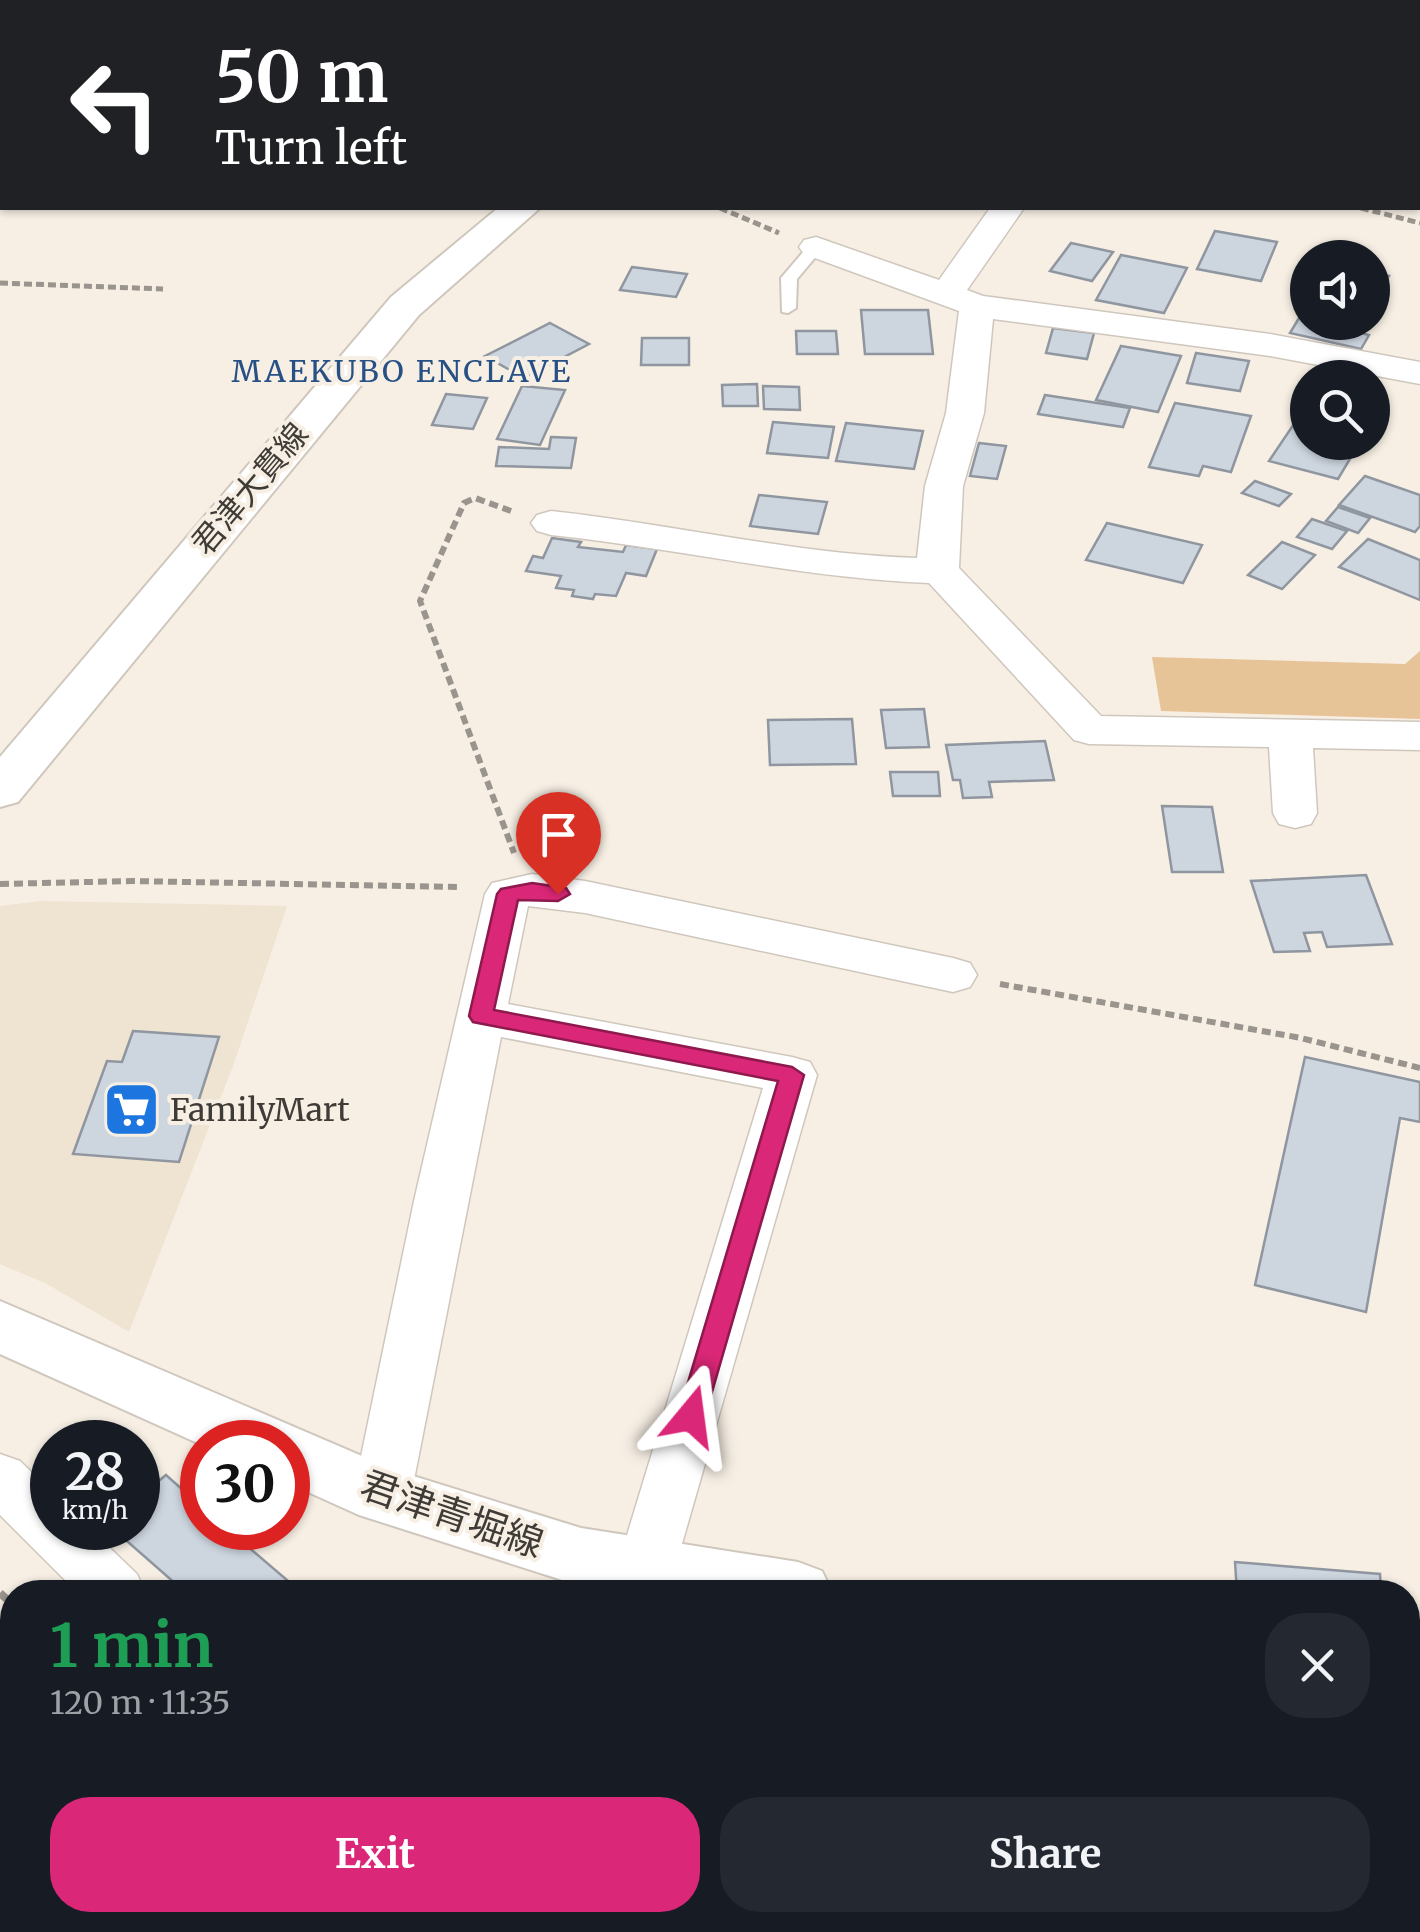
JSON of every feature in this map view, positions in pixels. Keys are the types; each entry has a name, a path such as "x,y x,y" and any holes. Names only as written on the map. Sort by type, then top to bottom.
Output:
{"main road":[{"name":"君津大貫線","path":"0,790 381,333 466,251 518,210"},
{"path":"0,1326 213,1420"},
{"name":"君津青堀線","path":"310,1463 382,1495 582,1558 722,1580"}],"street":[{"path":"1005,210 963,299 964,413 944,486 937,560 940,571 1090,730 1420,736"},
{"path":"816,247 963,299 1270,345 1420,373"},
{"path":"551,523 648,533 856,568 940,571"},
{"path":"1290,734 1294,813"},
{"path":"382,1495 481,1016 520,892 585,897 953,974"},
{"path":"481,1016 792,1075 646,1568"},
{"path":"0,1478 104,1580"}],"lane":[{"path":"788,308 790,278 816,247"}],"path":[{"path":"725,210 816,247"},
{"path":"1369,210 1420,223"},
{"path":"0,284 163,289"},
{"path":"0,884 456,886 520,892 497,812 420,602 464,502 475,498 551,523"},
{"path":"953,974 1301,1038 1420,1068"}],"shaded area":[{"path":"1420,651 1420,719 1161,711 1152,657 1405,664"},
{"path":"41,901 287,906 233,1066 129,1332 47,1284 0,1264 0,906"}],"building":[{"path":"1215,231 1277,242 1261,281 1197,269"},
{"path":"1071,243 1113,252 1092,281 1050,271"},
{"path":"1121,255 1187,268 1164,313 1096,300"},
{"path":"632,267 687,274 676,297 620,290"},
{"path":"861,310 928,310 933,354 865,354"},
{"path":"550,323 589,344 524,378 485,356"},
{"path":"1053,328 1094,333 1087,359 1046,353"},
{"path":"796,331 836,331 838,354 797,354"},
{"path":"642,338 689,338 689,365 641,365"},
{"path":"1321,340 1366,340 1361,349"},
{"path":"1121,346 1181,356 1158,412 1096,400"},
{"path":"1196,353 1249,361 1240,391 1187,383"},
{"path":"757,384 758,406 723,406 722,385"},
{"path":"522,386 565,390 540,445 497,439"},
{"path":"763,386 799,387 800,410 764,409"},
{"path":"446,394 487,398 473,429 432,425"},
{"path":"1045,395 1130,408 1123,427 1038,414"},
{"path":"1175,403 1251,416 1231,472 1203,466 1199,476 1149,467"},
{"path":"773,422 834,427 828,458 767,453"},
{"path":"846,423 923,431 914,469 836,461"},
{"path":"1290,430 1290,460 1349,460 1338,479 1269,461"},
{"path":"551,437 576,438 571,468 496,466 499,447 549,449"},
{"path":"979,443 1006,446 997,479 970,476"},
{"path":"1365,476 1420,495 1420,526 1415,532 1339,505"},
{"path":"1255,481 1291,494 1279,506 1242,493"},
{"path":"759,495 827,502 818,534 750,526"},
{"path":"1338,507 1370,518 1358,533 1326,521"},
{"path":"1312,519 1347,531 1332,549 1297,537"},
{"path":"1107,523 1202,545 1183,583 1086,560"},
{"path":"552,538 581,542 578,547 623,552 626,545 657,549 646,576 626,573 616,596 595,594 593,599 572,596 574,590 556,588 561,576 526,571 533,556 543,558"},
{"path":"1368,539 1420,560 1420,600 1339,567"},
{"path":"1282,542 1315,555 1282,589 1248,575"},
{"path":"924,709 929,747 886,748 881,710"},
{"path":"852,719 856,764 770,765 768,720"},
{"path":"1045,741 1054,780 989,782 992,797 963,798 960,780 953,780 946,745"},
{"path":"890,772 938,772 940,796 893,796"},
{"path":"1162,806 1212,807 1223,872 1172,872"},
{"path":"1366,875 1392,944 1327,947 1322,932 1304,933 1310,951 1274,952 1251,881"},
{"path":"133,1031 219,1037 179,1162 73,1154 107,1061 122,1062"},
{"path":"1305,1057 1420,1082 1420,1122 1400,1118 1366,1312 1255,1285"},
{"path":"166,1475 180,1487 180,1550 252,1550 287,1580 171,1580 137,1550 160,1550 160,1480"},
{"path":"1235,1562 1380,1574 1380,1580 1236,1580"}],"place":[{"name":"FamilyMart","path":"131,1110"}],"district":[{"name":"MAEKUBO ENCLAVE","path":"402,371"}],"route":[{"path":"558,894 532,890 508,894 481,1016 792,1075 691,1416"}]}
